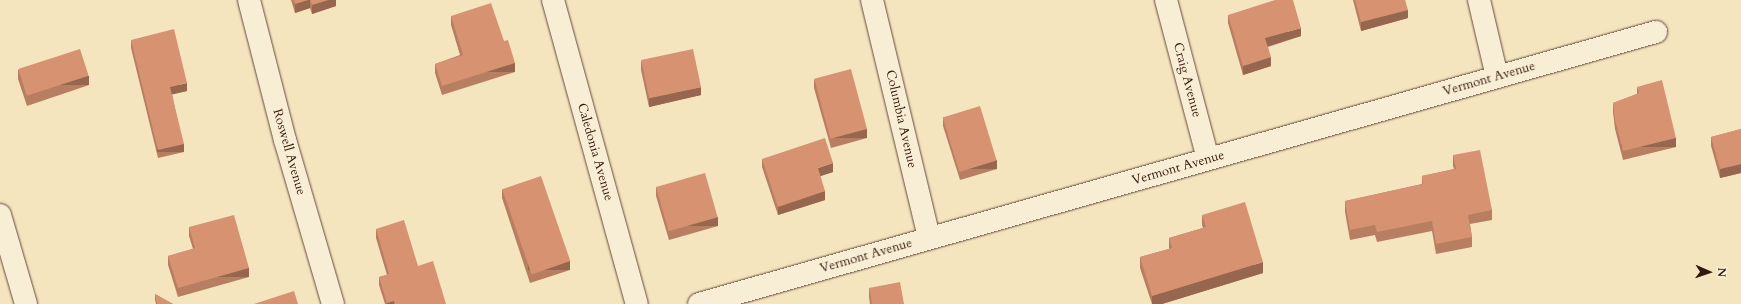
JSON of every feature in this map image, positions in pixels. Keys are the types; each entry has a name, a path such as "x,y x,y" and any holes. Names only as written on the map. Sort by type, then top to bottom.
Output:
{"street":[{"name":"Roswell Avenue","path":"249,0 285,140 333,304"},
{"name":"Caledonia Avenue","path":"553,0 637,304"},
{"name":"Columbia Avenue","path":"872,0 929,238"},
{"name":"Craig Avenue","path":"1166,0 1208,159"},
{"path":"1479,0 1497,77"},
{"name":"Vermont Avenue","path":"699,304 1656,32"},
{"path":"0,215 26,304"}],"building":[{"path":"294,0 308,0 295,4"},
{"path":"310,0 328,0 312,5"},
{"path":"1275,0 1293,0 1301,28 1265,38 1271,57 1243,66 1228,15"},
{"path":"1355,0 1405,0 1408,10 1361,22"},
{"path":"491,3 504,41 508,40 515,63 442,86 435,64 463,55 451,16"},
{"path":"174,29 187,83 170,87 184,144 158,150 131,40"},
{"path":"80,49 89,76 27,96 18,69"},
{"path":"693,49 701,87 649,98 641,60"},
{"path":"851,69 867,129 830,139 814,79"},
{"path":"1662,80 1676,138 1623,151 1615,120 1613,103 1639,93 1637,87"},
{"path":"980,106 997,161 959,172 943,117"},
{"path":"1741,129 1741,164 1720,169 1711,137"},
{"path":"825,138 833,163 818,168 825,191 778,207 762,159"},
{"path":"1480,150 1492,210 1468,215 1472,237 1436,244 1432,221 1377,232 1375,225 1350,230 1345,201 1423,184 1422,176 1456,169 1453,155"},
{"path":"705,173 718,217 669,231 656,187"},
{"path":"541,176 570,261 532,274 502,189"},
{"path":"1245,202 1263,262 1152,296 1140,257 1172,248 1169,238 1206,227 1202,215"},
{"path":"234,215 249,268 178,288 168,256 195,248 189,227"},
{"path":"404,220 418,266 433,261 446,304 395,304 394,301 387,303 379,277 389,274 376,229"},
{"path":"900,282 904,304 872,304 869,288"},
{"path":"294,291 298,304 254,304"},
{"path":"155,294 173,304 157,304"}]}
